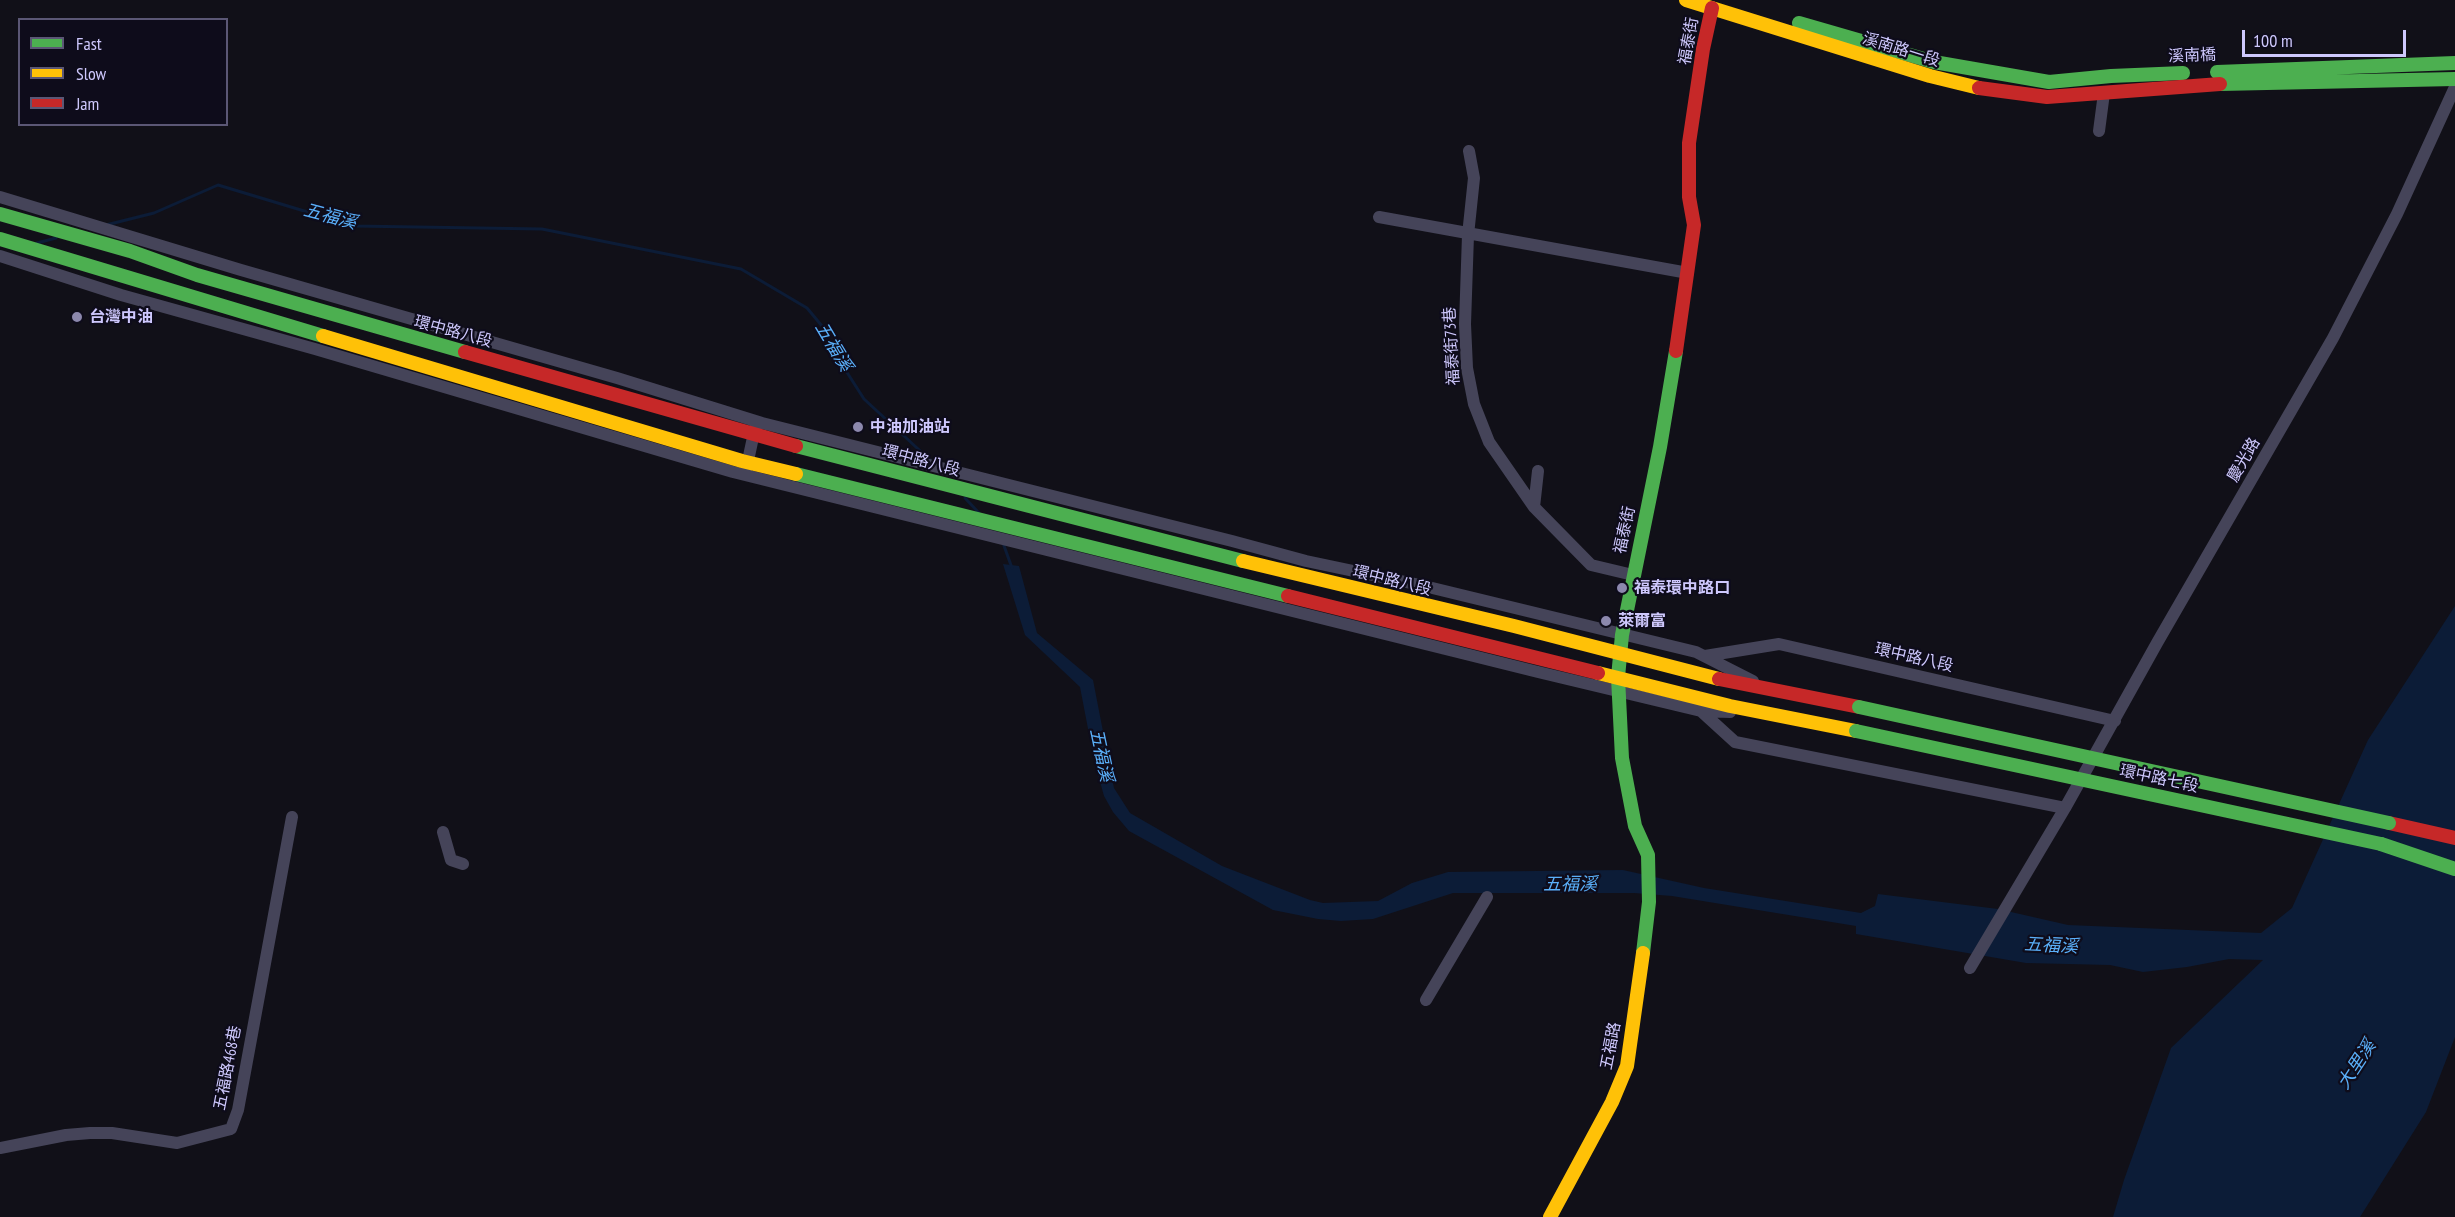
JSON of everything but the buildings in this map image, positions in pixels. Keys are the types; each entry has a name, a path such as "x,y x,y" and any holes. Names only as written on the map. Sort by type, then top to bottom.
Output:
{"street":[{"name":"溪南路一段","path":"1686,0 1720,3 1853,38 1903,54 1976,70 2049,82 2111,76"},
{"name":"溪南路一段","path":"1720,3 1971,87 2047,97 2109,92"},
{"name":"福泰街","path":"1649,864 1648,855 1635,826 1622,758 1617,683 1622,635 1660,447 1688,273 1694,225 1689,197 1689,143 1703,49 1720,3"},
{"name":"溪南橋","path":"2111,76 2455,63"},
{"name":"溪南橋","path":"2109,92 2187,85 2455,80"},
{"name":"慶光路","path":"1970,968 2065,808 2157,643 2333,338 2397,214 2455,87"},
{"path":"2099,131 2109,92"},
{"name":"福泰街73巷","path":"1469,151 1474,178 1468,235 1465,324 1467,368 1474,404 1489,442 1534,507 1591,565 1633,575"},
{"name":"環中路八段","path":"0,197 99,228 617,378 755,428 897,458 1306,561 1420,585 1696,652 1773,691"},
{"name":"環中路八段","path":"0,214 110,245 197,275 755,428 954,487 1159,541 1620,654 1773,691 1859,707"},
{"path":"1379,218 1688,273"},
{"path":"0,238 746,469 950,513 1025,539"},
{"path":"0,256 121,295 954,528 1025,539 1538,659 1701,711 1768,714"},
{"path":"746,469 755,428"},
{"path":"1534,507 1538,471"},
{"name":"環中路八段","path":"1705,656 1779,644 2115,721"},
{"path":"1617,683 1768,714"},
{"name":"環中路七段","path":"1859,707 2455,838"},
{"path":"1701,711 1735,742 2065,808"},
{"name":"環中路七段","path":"1768,714 2455,860"},
{"name":"五福路468巷","path":"0,1148 66,1135 90,1133 112,1133 177,1143 231,1129 238,1110 292,817"},
{"path":"2389,823 2455,829"},
{"path":"443,832 451,860 463,864"},
{"path":"2381,844 2455,869"},
{"name":"五福路","path":"1550,1217 1612,1102 1627,1066 1649,902 1649,864"},
{"path":"1426,1000 1487,897"}],"water":[{"name":"大里溪","path":"1003,564 1019,566 1037,633 1093,680 1114,788 1130,813 1222,866 1310,900 1323,903 1378,901 1412,883 1448,872 1623,870 1704,888 1861,913 1875,906 1878,894 1998,909 2068,925 2261,933 2292,908 2368,740 2455,606 2455,1037 2426,1112 2360,1217 2113,1217 2171,1048 2263,960 2229,959 2143,972 2110,965 2026,963 1856,934 1856,926 1672,896 1634,893 1453,893 1373,919 1341,921 1273,910 1129,831 1113,812 1104,796 1094,760 1080,687 1025,635"}],"waterway":[{"name":"五福溪","path":"106,225 154,213 218,185 354,226 542,229 741,269 807,308 822,326 832,349 864,399 930,460"},
{"name":"五福溪","path":"37,243 56,238"},
{"name":"五福溪","path":"965,498 979,513"},
{"name":"五福溪","path":"1003,543 1012,568"}],"traffic: fast":[{"path":"1799,23 1934,62 2049,82 2111,76 2183,73"},
{"path":"2217,72 2455,63"},
{"path":"2220,84 2455,79"},
{"path":"0,214 130,251 197,275 465,352"},
{"path":"0,239 323,336"},
{"path":"1643,953 1649,902 1648,855 1635,826 1622,758 1618,677 1622,635 1660,447 1676,351"},
{"path":"796,446 1243,561"},
{"path":"796,474 1288,596"},
{"path":"1859,707 2389,823"},
{"path":"1856,731 2381,844"},
{"path":"2381,844 2455,869"}],"traffic: slow":[{"path":"1686,0 1930,76 1979,88"},
{"path":"323,336 742,461 796,474"},
{"path":"1243,561 1514,626 1719,679"},
{"path":"1598,673 1730,706 1856,731"},
{"path":"1550,1217 1612,1102 1627,1066 1643,953"}],"traffic: jam":[{"path":"1676,351 1694,225 1689,197 1689,143 1703,49 1712,8"},
{"path":"1979,88 2047,97 2220,84"},
{"path":"465,352 796,446"},
{"path":"1288,596 1598,673"},
{"path":"1719,679 1859,707"},
{"path":"2389,823 2455,838"}],"place":[{"name":"台灣中油","path":"77,317"},
{"name":"中油加油站","path":"858,427"},
{"name":"福泰環中路口","path":"1622,588"},
{"name":"萊爾富","path":"1606,621"}]}
